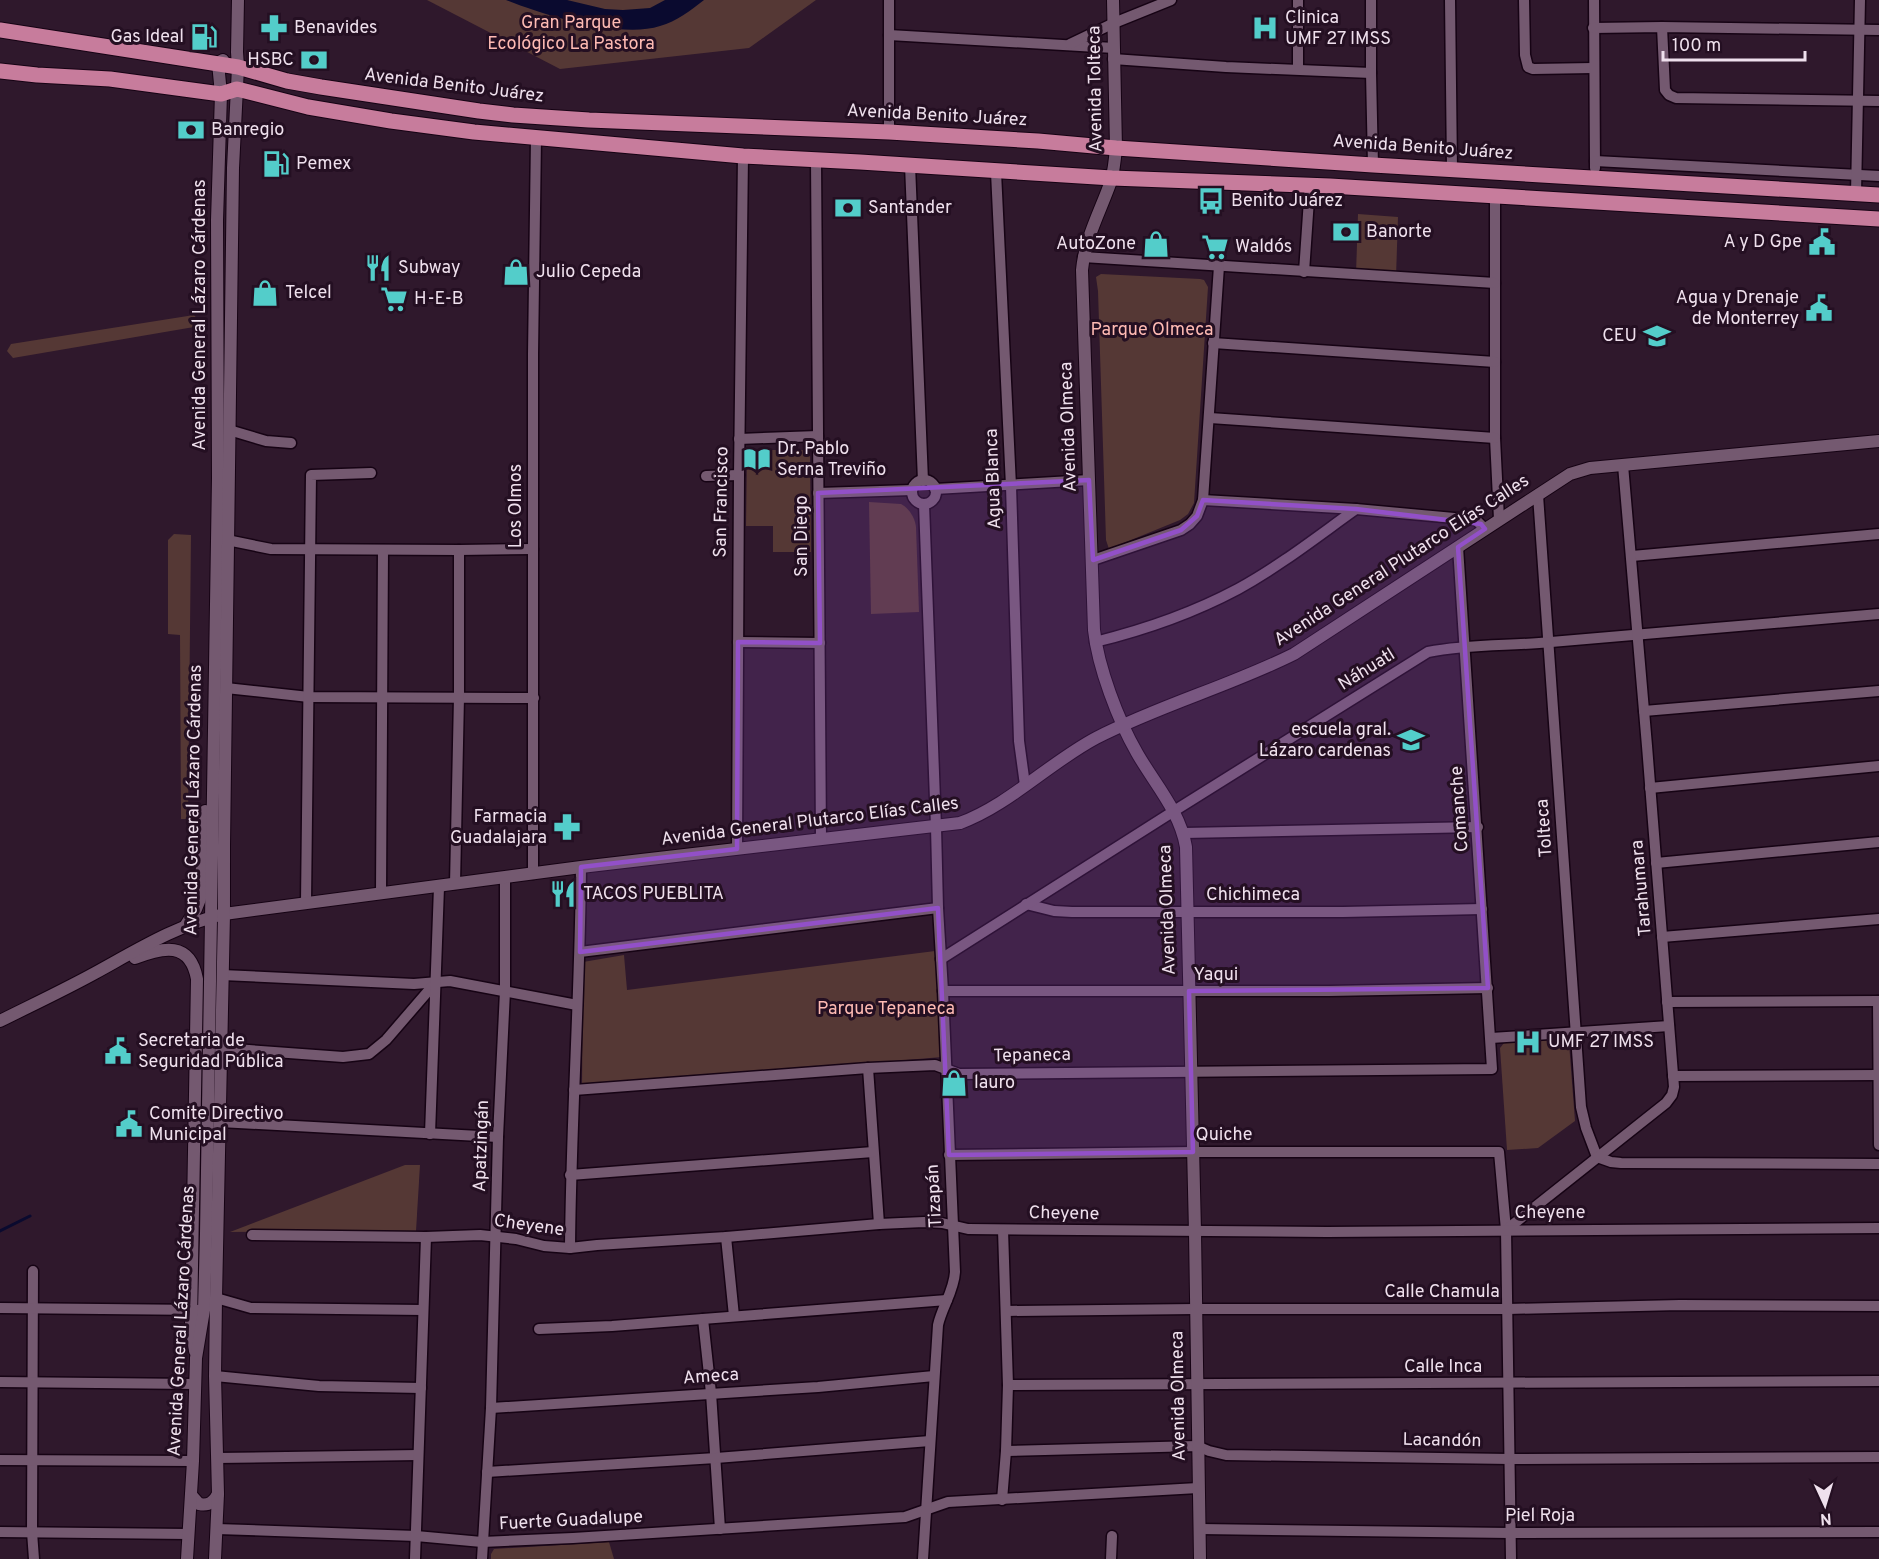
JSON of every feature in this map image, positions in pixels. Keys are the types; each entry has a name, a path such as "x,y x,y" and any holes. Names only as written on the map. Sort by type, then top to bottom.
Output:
{"main road":[{"name":"Avenida Benito Juárez","path":"0,30 218,63 237,59 287,81 502,114 589,120 888,132 1373,165 1879,195"},
{"path":"0,71 110,79 221,94 237,89 308,107 452,130 743,156 1112,178 1310,185 1495,198 1718,208 1879,219"},
{"path":"536,138 589,120"}],"street":[{"name":"Avenida General Lázaro Cárdenas","path":"215,1559 218,1494 215,1376 224,914 227,540 238,0"},
{"path":"888,132 889,0"},
{"name":"Avenida Tolteca","path":"1112,178 1116,148 1113,0"},
{"path":"1068,45 1171,0"},
{"path":"1298,0 1298,69"},
{"path":"1371,0 1373,165"},
{"path":"1450,0 1452,169"},
{"path":"1524,0 1525,55 1528,67 1533,69 1593,68"},
{"path":"1594,0 1595,178"},
{"path":"1856,193 1860,0"},
{"path":"1662,27 1665,90 1676,98 1879,101"},
{"path":"1593,28 1879,30"},
{"path":"889,35 1068,45 1114,54 1226,67 1371,74"},
{"name":"Avenida General Lázaro Cárdenas","path":"187,1559 192,1495 196,1358 204,1310 218,360 217,220 221,94 218,63"},
{"name":"Los Olmos","path":"533,874 532,549 536,138"},
{"name":"San Francisco","path":"737,849 743,156"},
{"name":"San Diego","path":"816,160 821,839"},
{"path":"1595,161 1879,176"},
{"path":"910,165 923,481"},
{"name":"Agua Blanca","path":"996,172 1011,486 1019,741 1025,785"},
{"name":"Avenida Olmeca","path":"1112,178 1083,257 1082,285 1095,642 1100,664 1123,726 1184,833 1192,1071 1200,1559"},
{"path":"1304,272 1310,185"},
{"path":"1495,198 1495,438 1499,519"},
{"path":"1083,257 1495,283"},
{"path":"1093,560 1180,530 1197,516 1203,500 1219,266"},
{"path":"1213,343 1495,362"},
{"path":"218,360 225,401 230,407 230,400"},
{"path":"1210,418 1495,438"},
{"path":"230,430 266,441 291,443"},
{"path":"740,439 818,436"},
{"name":"Avenida General Plutarco Elías Calles","path":"0,1021 185,926 224,914 581,867 960,823 971,819 1093,740 1294,654 1570,474 1623,465 1879,441"},
{"name":"Tarahumara","path":"1506,1230 1666,1103 1672,1095 1673,1076 1623,465"},
{"path":"306,902 311,475 371,473"},
{"path":"706,476 739,475"},
{"path":"935,489 1089,480"},
{"path":"923,481 929,482 935,489 934,498 924,504 916,501 912,490 916,483 923,481"},
{"path":"818,493 912,490"},
{"name":"Tolteca","path":"1538,495 1583,1118 1597,1157"},
{"path":"1203,500 1356,509 1476,520 1485,529"},
{"name":"Tizapán","path":"923,1559 938,1325 954,1280 924,504"},
{"path":"1095,642 1117,637 1174,617 1238,589 1268,571 1356,509"},
{"path":"1632,555 1879,534"},
{"path":"227,540 271,549 532,549"},
{"name":"Comanche","path":"1458,547 1492,1069"},
{"path":"381,893 383,550"},
{"path":"455,884 459,550"},
{"name":"Náhuatl","path":"941,959 1428,652 1879,614"},
{"path":"738,642 820,643"},
{"path":"226,688 309,697 534,698"},
{"path":"1644,711 1879,691"},
{"path":"1650,788 1879,766"},
{"path":"185,926 200,899 203,831 213,777"},
{"path":"1184,833 1478,827"},
{"path":"1656,863 1879,842"},
{"path":"570,1248 570,1176 580,952 581,867"},
{"name":"Apatzingán","path":"482,1559 491,1408 498,1137 506,991 505,877"},
{"path":"430,1134 439,886"},
{"name":"Chichimeca","path":"1026,904 1054,911 1343,912 1482,909"},
{"path":"580,952 938,908"},
{"path":"1662,937 1879,919"},
{"path":"91,975 157,951 176,950 191,961 197,979 191,1309 196,1358"},
{"path":"222,975 414,984 462,982 577,1005"},
{"path":"221,1048 344,1057 369,1054 386,1040 436,982"},
{"name":"Yaqui","path":"943,991 1329,991 1488,988"},
{"path":"1667,1002 1879,1001 1879,1145"},
{"path":"1491,1038 1669,1026"},
{"path":"195,1063 209,1044"},
{"name":"Tepaneca","path":"574,1090 935,1065 959,1074 1492,1069"},
{"path":"868,1068 879,1224"},
{"path":"1673,1076 1879,1075"},
{"path":"220,1122 498,1137"},
{"path":"194,1151 207,1137"},
{"path":"570,1176 873,1152"},
{"name":"Quiche","path":"949,1155 1499,1152 1506,1230"},
{"path":"1597,1157 1622,1163 1879,1164"},
{"name":"Cheyene","path":"252,1235 426,1237 464,1235 516,1239 550,1247 570,1248 726,1238 924,1221 968,1229 1195,1232 1879,1228"},
{"path":"1002,1500 1008,1385 1003,1230"},
{"path":"1506,1230 1511,1559"},
{"path":"415,1559 426,1237"},
{"path":"726,1238 735,1316"},
{"path":"33,1271 32,1532 34,1559"},
{"path":"216,1298 251,1308 423,1310"},
{"path":"539,1329 947,1300"},
{"name":"Calle Chamula","path":"1006,1311 1879,1305"},
{"path":"0,1308 204,1310"},
{"path":"703,1319 711,1393 720,1529"},
{"path":"215,1376 319,1386 421,1388"},
{"name":"Ameca","path":"491,1408 818,1387 934,1376"},
{"name":"Calle Inca","path":"1008,1385 1879,1381"},
{"path":"0,1382 195,1384"},
{"path":"193,1416 201,1410 209,1409 213,1410 216,1415"},
{"path":"487,1472 716,1458 930,1441"},
{"name":"Lacandón","path":"1006,1451 1197,1446 1226,1455 1510,1459 1879,1457"},
{"path":"217,1458 418,1455"},
{"path":"0,1460 193,1461"},
{"path":"925,1511 948,1502 1198,1488"},
{"path":"192,1495 199,1503 208,1504 215,1500 218,1494"},
{"name":"Fuerte Guadalupe","path":"217,1529 416,1536 483,1542 573,1539 905,1517 925,1511"},
{"name":"Piel Roja","path":"1200,1529 1510,1533 1879,1532"},
{"path":"0,1532 188,1534"},
{"path":"1111,1559 1112,1536"}],"highlighted area":[{"path":"1089,480 1093,560 1181,530 1197,516 1203,500 1356,509 1481,524 1485,529 1458,547 1488,988 1189,991 1193,1152 949,1155 938,908 580,952 581,867 737,849 738,642 820,643 818,493"}],"green space":[{"name":"Gran Parque Ecológico La Pastora","path":"427,0 816,0 749,48 560,69"},
{"path":"1358,214 1398,217 1396,277 1356,274"},
{"name":"Parque Olmeca","path":"1101,274 1200,279 1204,280 1208,287 1194,503 1188,514 1180,520 1109,549 1106,540 1096,277"},
{"path":"194,315 199,321 194,327 13,358 7,351 11,344"},
{"path":"751,450 806,450 810,455 811,552 773,552 773,526 746,526 747,454"},
{"path":"869,502 901,504 913,517 916,527 919,612 871,614"},
{"path":"174,534 191,535 188,819 181,819 180,635 168,634 168,540"},
{"name":"Parque Tepaneca","path":"935,951 942,1057 582,1087 583,962 624,955 627,990"},
{"path":"1565,1039 1569,1043 1575,1121 1538,1148 1507,1150 1500,1048 1504,1043"},
{"path":"405,1165 420,1165 416,1231 230,1232"},
{"path":"609,1542 614,1559 491,1559 494,1549"}],"shaded area":[{"path":"506,0 567,0 605,9 623,10 650,8 665,0 704,0 666,24 625,30 582,24"}],"waterway":[{"path":"0,1231 30,1216"}],"place":[{"name":"Benavides","path":"274,28"},
{"name":"Clinica UMF 27 IMSS","path":"1265,28"},
{"name":"Gas Ideal","path":"204,37"},
{"name":"HSBC","path":"314,60"},
{"name":"Banregio","path":"191,130"},
{"name":"Pemex","path":"276,164"},
{"name":"Benito Juárez","path":"1211,201"},
{"name":"Santander","path":"848,208"},
{"name":"Banorte","path":"1346,232"},
{"name":"A y D Gpe","path":"1822,242"},
{"name":"AutoZone","path":"1156,244"},
{"name":"Waldo´s","path":"1215,247"},
{"name":"Subway","path":"378,268"},
{"name":"Julio Cepeda","path":"516,272"},
{"name":"Telcel","path":"265,293"},
{"name":"H-E-B","path":"394,299"},
{"name":"Agua y Drenaje de Monterrey","path":"1819,308"},
{"name":"CEU","path":"1657,336"},
{"name":"Dr. Pablo Serna Treviño","path":"757,459"},
{"name":"escuela gral. Lázaro cardenas","path":"1411,740"},
{"name":"Farmacia Guadalajara","path":"567,827"},
{"name":"TACOS PUEBLITA","path":"563,894"},
{"name":"UMF 27 IMSS","path":"1528,1042"},
{"name":"Secretaria de Seguridad Pública","path":"118,1051"},
{"name":"lauro","path":"954,1083"},
{"name":"Comite Directivo Municipal","path":"129,1124"}]}
